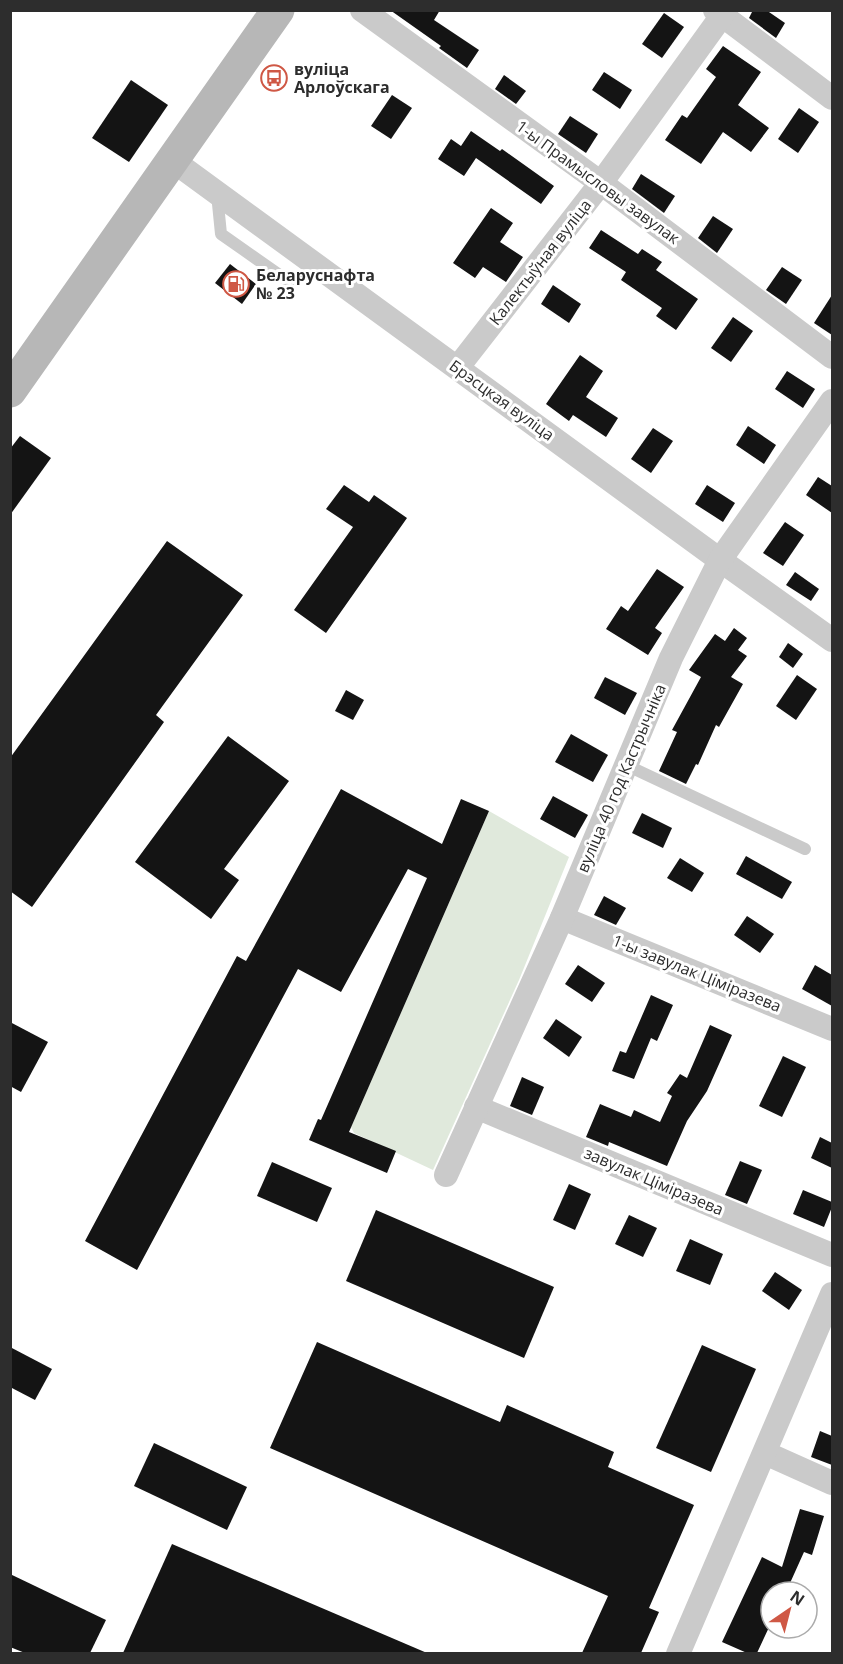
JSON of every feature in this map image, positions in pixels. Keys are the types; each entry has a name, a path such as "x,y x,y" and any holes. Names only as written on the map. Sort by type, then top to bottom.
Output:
{"street":[{"path":"10,391 278,10"},
{"name":"1-ы Прамысловы завулак","path":"362,10 601,183 832,357"},
{"path":"721,12 832,98"},
{"name":"Калектыўная вуліца","path":"459,368 601,183 721,12"},
{"name":"Брэсцкая вуліца","path":"172,160 720,560 832,639"},
{"name":"вуліца 40 год Кастрычніка","path":"446,1175 562,918 671,658 720,560 832,401"},
{"name":"1-ы завулак Ціміразева","path":"562,918 832,1029"},
{"name":"завулак Ціміразева","path":"476,1107 832,1255"},
{"path":"682,1652 832,1294"},
{"path":"765,1453 832,1483"}],"lane":[{"path":"626,765 805,849"}],"shaded area":[{"path":"489,811 569,857 519,980 433,1170 354,1133 351,1127"}],"building":[{"path":"390,10 440,10 434,20 479,50 467,68 439,48 441,46"},
{"path":"753,10 766,10 785,23 776,38 749,18"},
{"path":"664,13 684,27 662,58 642,44"},
{"path":"723,46 761,72 738,105 769,128 751,152 723,132 701,164 665,140 682,115 687,118 716,77 706,69"},
{"path":"604,72 632,90 620,109 592,90"},
{"path":"504,75 526,91 516,104 495,89"},
{"path":"131,80 168,105 129,162 92,138"},
{"path":"392,95 412,108 391,139 371,126"},
{"path":"799,108 819,122 798,153 778,139"},
{"path":"570,116 598,134 586,153 558,134"},
{"path":"471,131 500,151 502,149 554,186 541,204 476,158 464,176 438,159 451,139 461,146"},
{"path":"641,174 675,196 664,213 632,189"},
{"path":"491,208 513,223 500,242 523,257 506,282 483,267 475,278 453,263"},
{"path":"713,216 733,229 717,253 698,238"},
{"path":"601,230 638,254 642,249 662,262 656,270 698,299 676,330 656,316 662,308 621,280 626,272 589,248"},
{"path":"230,264 256,284 242,304 215,283"},
{"path":"782,267 802,280 786,304 766,290"},
{"path":"553,285 581,304 569,323 541,304"},
{"path":"832,295 832,335 814,323"},
{"path":"733,317 753,331 731,362 711,348"},
{"path":"580,355 603,371 586,397 618,418 606,437 573,415 569,421 546,404"},
{"path":"787,371 815,389 803,408 775,389"},
{"path":"748,426 776,445 764,464 736,445"},
{"path":"653,428 673,441 651,473 631,459"},
{"path":"20,436 51,458 10,515 10,449"},
{"path":"818,477 832,486 832,513 806,495"},
{"path":"344,485 369,502 374,495 407,518 326,633 294,610 353,527 326,509"},
{"path":"707,485 735,503 723,522 695,504"},
{"path":"785,522 804,535 783,566 763,553"},
{"path":"167,541 243,595 156,715 164,722 32,907 10,891 10,758"},
{"path":"657,569 684,587 655,628 662,633 648,655 606,629 621,606 628,611"},
{"path":"795,572 819,589 811,601 786,585"},
{"path":"734,628 747,638 738,650 747,656 731,677 743,684 719,727 716,725 698,765 696,764 686,784 659,771 677,732 672,730 701,677 689,670 715,634 725,641"},
{"path":"788,643 803,654 793,668 779,657"},
{"path":"797,675 817,689 796,720 776,706"},
{"path":"605,677 637,693 625,715 594,698"},
{"path":"346,690 364,700 353,720 335,711"},
{"path":"571,734 608,755 593,782 555,762"},
{"path":"228,736 289,781 224,869 239,880 211,919 135,862"},
{"path":"341,789 442,844 461,799 489,811 349,1132 396,1151 387,1173 309,1140 318,1119 321,1120 427,878 408,869 341,992 298,969 137,1270 85,1241 237,956 246,961"},
{"path":"553,796 588,815 575,838 540,819"},
{"path":"642,813 672,828 663,848 632,833"},
{"path":"746,856 792,882 782,899 736,874"},
{"path":"680,858 704,873 692,892 667,878"},
{"path":"604,896 626,908 616,925 594,915"},
{"path":"747,916 774,934 760,953 734,935"},
{"path":"578,965 605,983 592,1002 565,984"},
{"path":"815,965 832,975 832,1006 802,989"},
{"path":"651,995 673,1005 657,1041 651,1038 634,1079 612,1071 620,1051 626,1053"},
{"path":"556,1019 582,1037 569,1057 543,1038"},
{"path":"10,1022 48,1042 21,1092 10,1086"},
{"path":"710,1025 732,1035 707,1091 687,1121 667,1166 609,1142 608,1146 586,1137 600,1104 631,1117 634,1110 660,1122 672,1096 667,1093 680,1074 687,1078"},
{"path":"783,1056 806,1067 782,1117 759,1106"},
{"path":"522,1077 544,1087 532,1115 510,1106"},
{"path":"820,1137 832,1143 832,1168 811,1158"},
{"path":"740,1161 762,1170 747,1204 725,1195"},
{"path":"272,1162 332,1188 317,1222 257,1196"},
{"path":"569,1184 591,1194 575,1230 553,1220"},
{"path":"803,1190 832,1202 824,1227 793,1214"},
{"path":"376,1210 554,1287 524,1358 346,1281"},
{"path":"629,1215 657,1228 643,1257 615,1244"},
{"path":"690,1239 723,1254 710,1285 676,1271"},
{"path":"775,1272 802,1290 789,1310 762,1291"},
{"path":"317,1342 500,1422 507,1405 614,1452 608,1467 694,1505 649,1608 659,1612 641,1653 582,1653 608,1596 270,1448"},
{"path":"702,1345 756,1369 711,1472 656,1448"},
{"path":"10,1347 52,1369 35,1400 10,1387"},
{"path":"820,1431 832,1436 832,1465 811,1457"},
{"path":"154,1443 247,1487 227,1530 134,1486"},
{"path":"800,1509 824,1516 812,1555 804,1552 791,1580 759,1580 759,1640 763,1640 757,1653 747,1653 722,1642 762,1557 782,1567"},
{"path":"172,1544 427,1653 123,1653"},
{"path":"10,1574 106,1620 90,1653 25,1653 10,1647"}],"place":[{"name":"вуліца Арлоўскага","path":"274,78"},
{"name":"Беларуснафта № 23","path":"236,284"}]}
